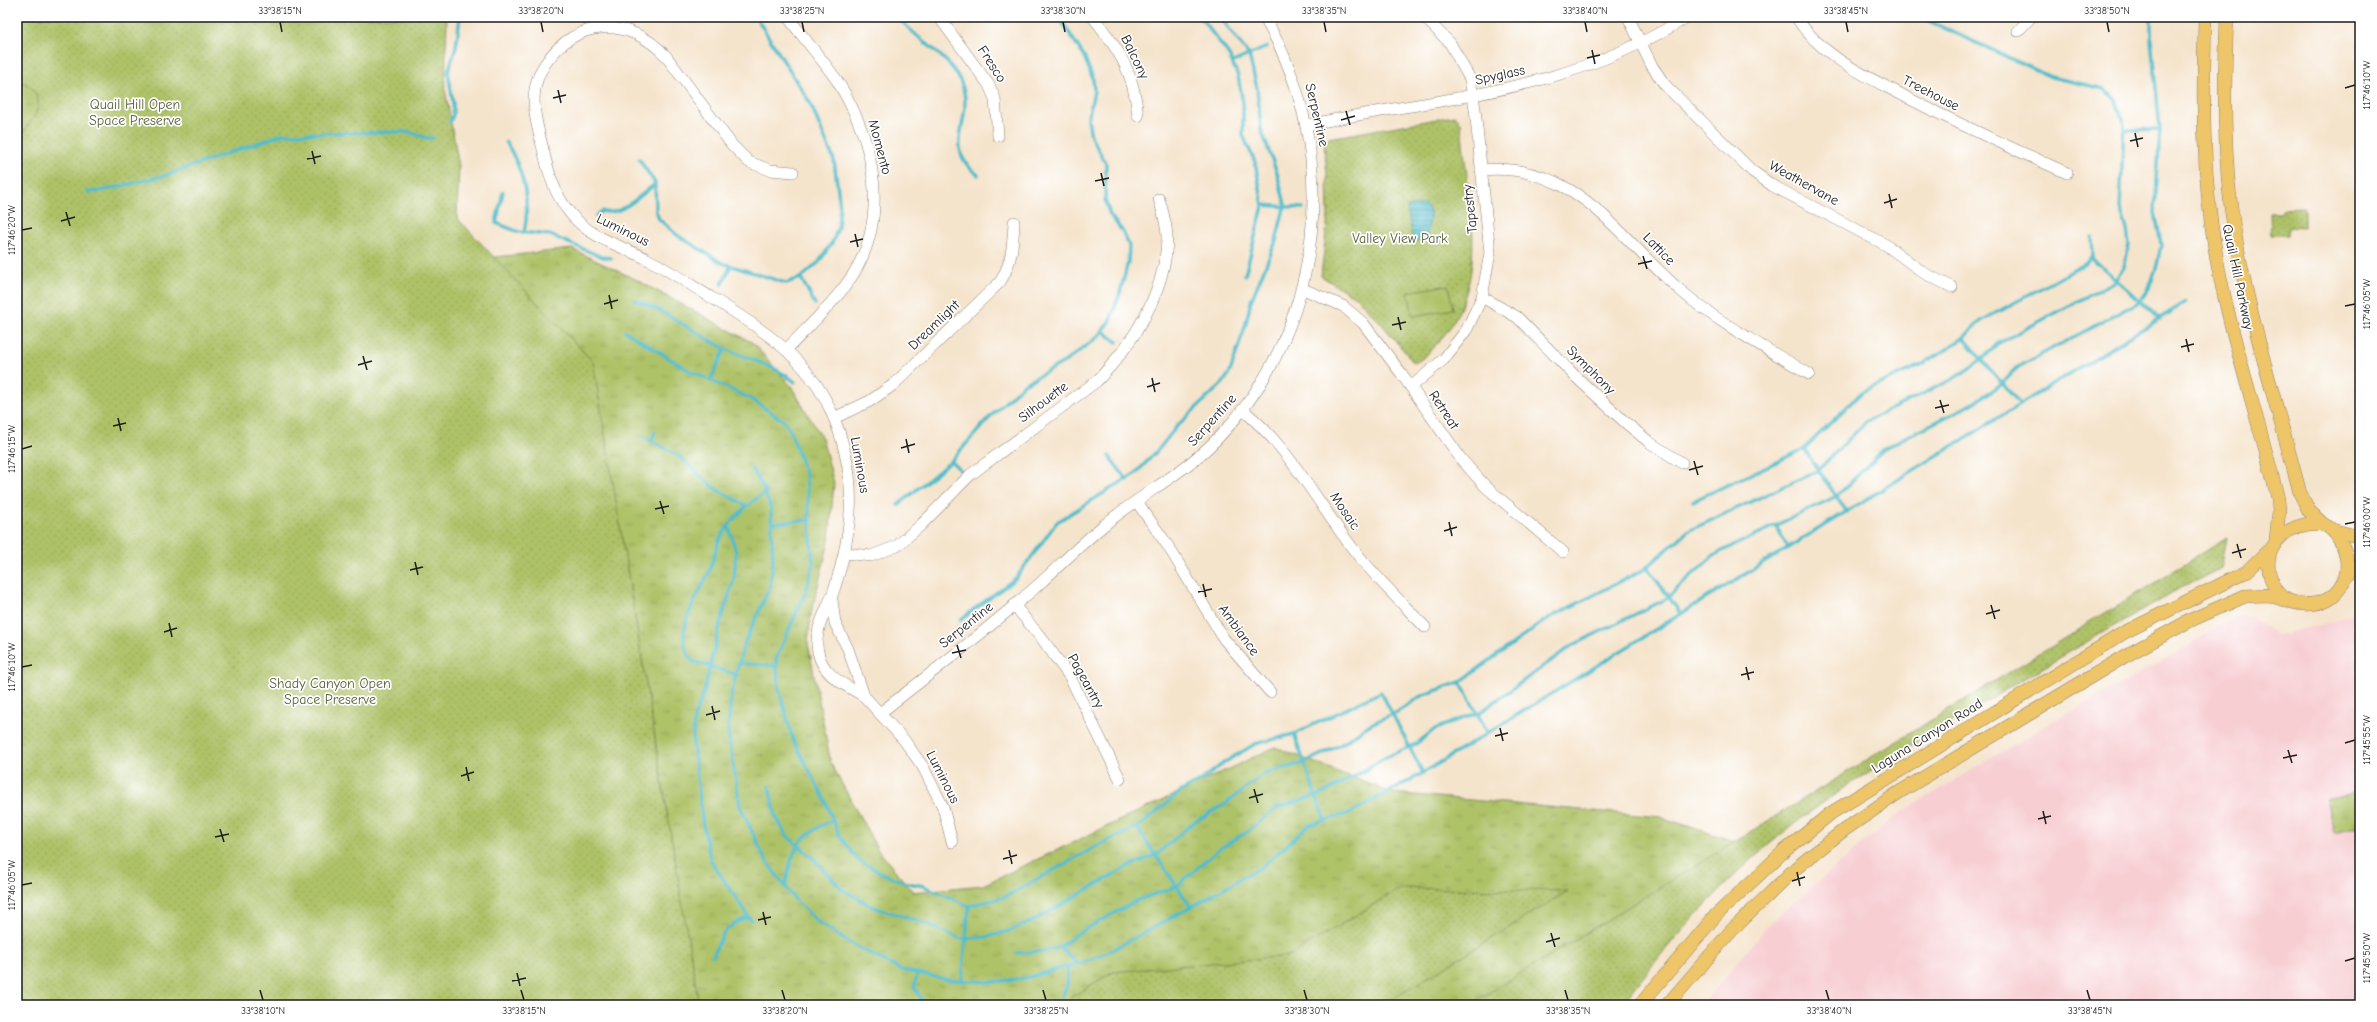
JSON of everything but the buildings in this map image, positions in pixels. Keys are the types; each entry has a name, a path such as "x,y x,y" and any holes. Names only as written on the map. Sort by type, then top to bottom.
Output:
{"main road":[{"name":"Quail Hill Parkway","path":"2205,17 2204,143 2210,215 2223,294 2278,499 2279,510 2274,543"},
{"name":"Quail Hill Parkway","path":"2227,17 2226,145 2231,204 2238,252 2249,301 2300,493 2309,511 2327,527"},
{"path":"2285,600 2276,588 2268,564 2274,543 2299,526 2327,527 2360,537"},
{"path":"2327,527 2343,546 2348,561 2347,576"},
{"name":"Laguna Canyon Road","path":"1640,1005 1716,915 1782,853 1832,813 2124,632 2246,572 2274,543"},
{"path":"1666,1005 1732,930 1796,868 1844,830 1898,793 2127,654 2191,620 2245,596 2268,595 2293,603 2310,605 2326,601 2338,592 2347,576 2360,564"},
{"path":"1882,783 1898,793"}],"street":[{"name":"Momento","path":"787,349 849,282 869,238 876,193 872,165 858,121 849,102 837,82 788,17"},
{"name":"Fresco","path":"939,17 989,85 995,99 998,136"},
{"name":"Balcony","path":"1093,17 1108,36 1131,74 1136,92 1138,116"},
{"name":"Serpentine","path":"880,713 1014,606 1105,524 1190,465 1218,438 1243,410 1276,356 1303,289 1311,247 1314,206 1312,161 1307,125 1291,73 1264,17"},
{"name":"Tapestry","path":"1411,387 1434,369 1454,349 1468,329 1482,297 1490,254 1470,79 1460,58 1438,29 1424,17"},
{"name":"Weathervane","path":"1628,17 1640,43 1665,85 1752,171 1773,186 1886,245 1924,273 1952,287"},
{"name":"Spyglass","path":"1307,125 1523,86 1563,74 1640,43 1687,17"},
{"name":"Treehouse","path":"1796,17 1821,47 1850,67 1951,120 2067,173"},
{"path":"2018,31 2031,17"},
{"name":"Luminous","path":"793,172 770,170 749,162 732,145 656,45 636,32 607,22 581,33 563,44 545,64 536,83 534,97 535,114 549,173 561,201 578,222 591,233 664,268 762,329 787,349 816,386 834,418 846,452 851,488 851,512 845,553 832,595 818,632 816,642 820,659 831,676 864,696 914,754 931,780 943,807 952,842"},
{"name":"Lattice","path":"1481,170 1495,169 1526,172 1571,191 1612,222 1663,275 1689,298 1714,316 1809,374"},
{"name":"Silhouette","path":"845,553 871,556 897,546 922,524 970,475 1097,381 1112,366 1134,336 1148,311 1158,286 1167,238 1165,220 1159,199"},
{"name":"Dreamlight","path":"834,418 870,400 893,385 1000,282 1010,262 1014,246 1014,222"},
{"name":"Retreat","path":"1303,289 1332,300 1354,314 1375,337 1448,442 1472,472 1500,500 1563,552"},
{"name":"Symphony","path":"1482,297 1517,316 1620,418 1649,442 1682,463"},
{"name":"Mosaic","path":"1243,410 1285,451 1355,552 1425,627"},
{"name":"Ambiance","path":"1137,502 1168,546 1224,639 1270,692"},
{"name":"Luminous","path":"832,595 835,623 848,649 864,696"},
{"name":"Pageantry","path":"1014,606 1043,640 1070,677 1120,779"}],"shaded area":[{"path":"2360,607 2360,1005 1703,1005 1768,925 1893,818 2041,728 2194,643 2234,616 2251,615 2277,635 2325,624 2355,614"}],"green space":[{"name":"Quail Hill Open Space Preserve","path":"17,17 370,270 572,249 635,279 753,343 791,386 822,438 834,483 829,541 811,614 808,643 831,764 878,850 913,892 983,885 1275,747 1392,793 1660,817 1743,844 1621,1005 17,1005"},
{"name":"Shady Canyon Open Space Preserve","path":"17,17 447,17 445,89 459,166 457,218 593,362 699,1005 17,1005 17,130 23,132 34,117 38,107 38,101 33,90 28,85 17,81"},
{"name":"Valley View Park","path":"1454,116 1461,122 1471,207 1473,235 1472,262 1467,289 1457,315 1441,339 1425,356 1414,363 1380,322 1357,298 1321,276 1328,216 1327,174 1324,145 1329,138"},
{"path":"2304,208 2304,228 2289,227 2288,235 2271,235 2270,213 2282,213 2282,209"},
{"path":"1448,285 1453,309 1413,316 1408,292"},
{"path":"2227,538 2221,568 2173,592 1936,731 1870,771 1827,800 1780,835 1707,903 1663,953 1622,1005 1469,1005"},
{"path":"2357,792 2360,793 2360,827 2334,833 2326,799"},
{"path":"1401,888 1568,891 1383,1005 1059,1005 1112,972 1289,956"}],"water":[{"path":"1425,204 1430,212 1427,239 1413,242 1407,207"}],"waterway":[{"path":"450,122 453,115 453,103 448,72 456,47 460,17"},
{"path":"639,159 655,183 656,211 659,219 677,235 722,263 786,283 801,278 819,262 833,241 838,228 840,207 834,160 810,103 756,17"},
{"path":"898,17 906,26 943,58 952,67 958,77 963,88 965,100 960,134 961,155 967,165 978,175"},
{"path":"898,505 951,461 990,417 1024,384 1066,361 1099,336 1110,320 1120,293 1128,262 1129,246 1123,232 1110,215 1105,200 1106,164 1091,136 1088,119 1094,91 1093,79 1084,56 1059,17"},
{"path":"1200,17 1228,53 1238,76 1243,103 1243,135 1255,162 1263,206 1245,275"},
{"path":"960,620 1016,578 1057,522 1136,473 1158,450 1177,426 1223,383 1230,372 1245,327 1251,301 1276,241 1285,204 1277,173 1261,129 1257,88 1249,55 1220,17"},
{"path":"769,786 776,817 787,836 810,855 843,890 873,907 919,921 961,939 987,937 1012,930 1035,920 1127,867 1156,855 1194,822 1224,805 1262,775 1304,763 1340,745 1369,725 1397,712 1421,696 1460,682 1547,619 1645,569 1688,531 1817,471 1867,421 1953,379 1982,360 1997,344 2116,281 2124,267 2129,245 2127,229 2120,208 2124,125 2116,100 2104,89 2051,77 1920,17"},
{"path":"1017,953 1045,951 1060,947 1077,934 1138,900 1177,886 1219,849 1247,832 1277,808 1322,794 1384,758 1416,744 1435,729 1482,711 1571,646 1666,599 1714,555 1837,496 1886,447 1972,404 2002,384 2018,367 2139,302 2149,289 2157,265 2161,245 2155,212 2160,129 2151,40 2151,17"},
{"path":"1233,62 1267,47"},
{"path":"2124,130 2160,129"},
{"path":"88,192 101,191 167,175 283,134 406,132 427,138 433,138"},
{"path":"506,142 517,163 524,186 527,209 524,233"},
{"path":"596,216 602,211 609,212 623,208 655,184"},
{"path":"503,192 496,223 519,232 550,235 602,257 611,258"},
{"path":"1263,205 1303,208"},
{"path":"1693,501 1804,449 1862,392 1923,364 1962,339 1981,321 2085,264 2093,256 2092,237"},
{"path":"2092,258 2160,319"},
{"path":"722,285 730,267"},
{"path":"801,278 815,304"},
{"path":"635,300 658,310 724,348 778,371 795,382"},
{"path":"752,469 764,489 771,509 773,562 770,587 744,644 731,694 728,732 740,806 766,861 797,902 817,921 848,942 901,970 950,980 992,982 1026,978 1086,961 1114,949 1263,866 1309,825 1350,813 1423,773 2186,302"},
{"path":"625,331 690,371 751,399 784,421 790,430 806,475 813,565 806,591 776,659 779,689 793,740 825,800 839,835 859,861 903,882 924,886 969,906 1005,897 1099,845 1141,825 1180,792 1203,779 1225,762 1255,744 1294,734 1381,692 1423,773"},
{"path":"1103,331 1117,342"},
{"path":"1963,338 2020,404"},
{"path":"710,381 725,349"},
{"path":"651,442 655,432"},
{"path":"643,436 679,456 714,488 747,506"},
{"path":"1804,449 1847,512"},
{"path":"1109,456 1127,480"},
{"path":"951,461 961,471"},
{"path":"735,674 692,661 686,650 684,639 685,627 688,615 709,572 722,535 731,522 742,511 766,492"},
{"path":"773,523 809,520"},
{"path":"1776,526 1788,547"},
{"path":"729,527 736,552 734,579 720,624 704,692 694,718 693,744 703,825 711,861 751,920"},
{"path":"1647,567 1681,614"},
{"path":"738,663 775,666"},
{"path":"1460,682 1488,733"},
{"path":"1294,734 1325,821"},
{"path":"785,887 791,862 798,845 811,832 833,820"},
{"path":"1137,828 1191,907"},
{"path":"962,981 969,906"},
{"path":"713,956 725,931 729,927 749,917"},
{"path":"1060,947 1078,964"},
{"path":"1059,1005 1067,985 1068,967"},
{"path":"917,975 914,987 925,1005"}]}
